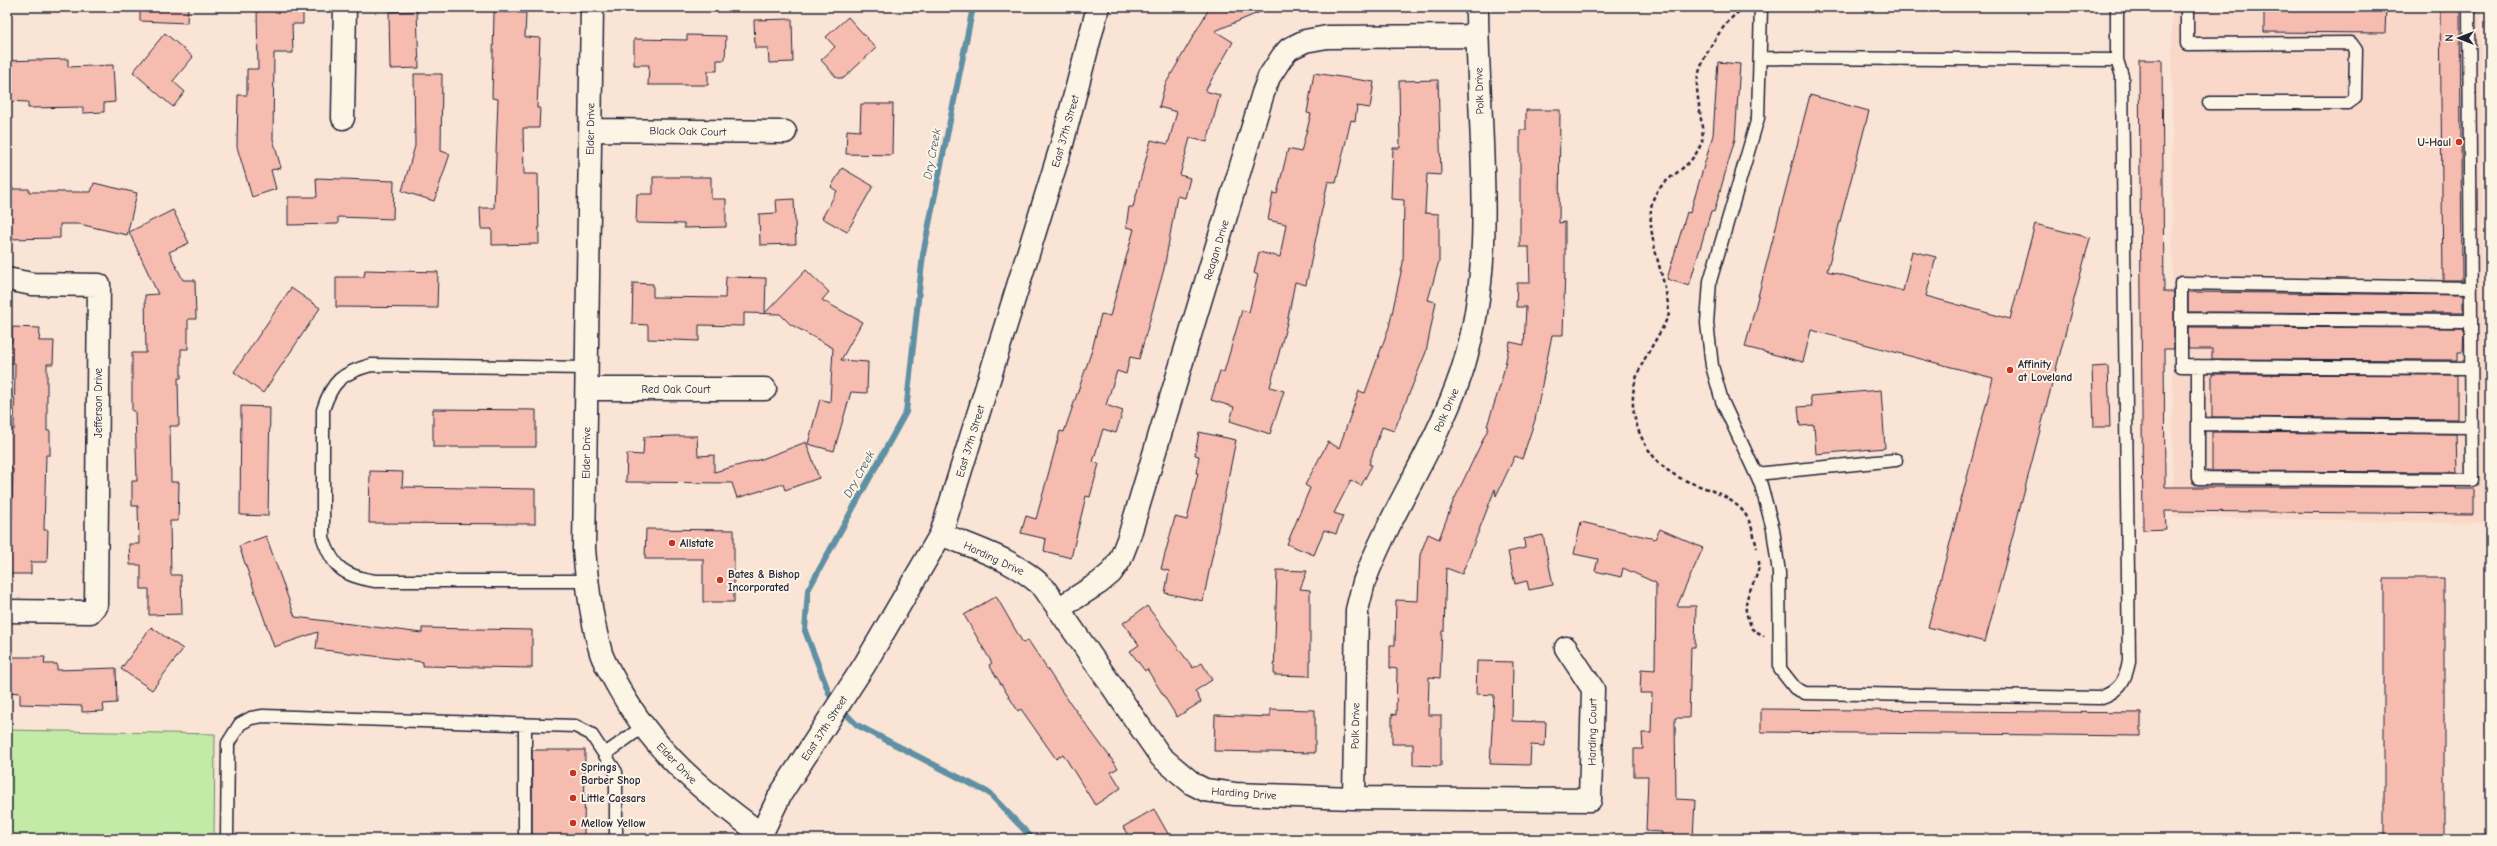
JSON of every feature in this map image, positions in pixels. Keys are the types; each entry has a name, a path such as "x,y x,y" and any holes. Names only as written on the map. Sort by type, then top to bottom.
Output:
{"street":[{"path":"343,118 345,7"},
{"name":"Elder Drive","path":"592,7 584,549 590,610 601,655 623,696 659,747 708,796 760,836"},
{"name":"East 37th Street","path":"760,836 780,795 865,664 941,534 1062,144 1098,7"},
{"name":"Polk Drive","path":"1354,798 1357,610 1364,582 1446,415 1471,337 1479,283 1484,223 1477,7"},
{"name":"Reagan Drive","path":"1058,609 1099,583 1120,560 1129,537 1263,93 1269,77 1282,57 1296,44 1327,37 1477,36"},
{"name":"Black Oak Court","path":"590,130 786,132"},
{"name":"Jefferson Drive","path":"7,278 32,284 99,285 96,605 90,612 7,612"},
{"name":"Red Oak Court","path":"587,379 765,389"},
{"name":"Harding Drive","path":"941,534 1018,566 1044,588 1161,757 1193,784 1205,790 1235,794 1354,798 1590,800"},
{"name":"Harding Court","path":"1566,648 1593,689 1590,800"}],"lane":[{"path":"1761,7 1761,58 1758,118 1710,281 1707,323 1712,366 1722,401 1756,474 1774,529 1779,574 1780,669 1795,688 1805,693 2099,698 2111,695 2120,686 2127,675 2129,661 2122,76 2117,60 2117,7"},
{"path":"2188,7 2187,44 2351,43 2356,50 2355,98 2348,103 2209,103"},
{"path":"2198,366 2198,478 2472,480 2469,7"},
{"path":"1761,58 2117,60"},
{"path":"2470,288 2181,283 2181,366 2471,368"},
{"path":"2181,319 2470,321"},
{"path":"587,379 371,365 354,370 338,379 328,393 323,410 323,538 329,556 341,571 356,578 375,581 587,581"},
{"path":"2198,424 2471,427"},
{"path":"1756,474 1896,460"},
{"path":"227,839 228,743 240,724 251,718 263,716 524,726 575,726 590,734 616,772 616,839"},
{"path":"524,726 525,839"},
{"path":"605,754 644,726"}],"shaded area":[{"path":"2172,7 2481,7 2484,523 2173,517"}],"green space":[{"path":"7,730 215,734 214,839 7,839"}],"building":[{"path":"140,7 188,7 187,23 140,21"},
{"path":"257,7 303,7 303,24 292,24 293,53 274,53 273,139 281,168 271,170 276,189 252,197 237,147 238,95 247,95 247,69 258,69"},
{"path":"1210,7 1272,7 1215,31 1233,42 1205,91 1220,95 1207,142 1190,138 1180,175 1190,178 1185,198 1177,196 1164,269 1139,359 1130,357 1126,374 1117,371 1106,405 1123,411 1116,433 1103,429 1093,462 1099,464 1090,497 1086,496 1071,558 1044,551 1046,539 1021,533 1026,516 1036,519 1060,431 1064,432 1092,350 1101,314 1110,316 1134,229 1126,227 1129,207 1133,207 1151,140 1168,144 1177,112 1159,107 1165,85"},
{"path":"2264,7 2386,7 2385,33 2264,32"},
{"path":"2440,7 2460,7 2462,280 2443,280"},
{"path":"417,11 419,68 390,69 389,12"},
{"path":"494,12 526,13 525,37 540,38 537,108 540,108 539,128 523,128 524,174 538,174 539,244 492,245 492,229 481,229 480,208 494,208 498,99 492,98"},
{"path":"848,17 876,48 844,78 837,78 821,60 835,47 826,37"},
{"path":"792,19 793,62 769,63 768,48 755,48 754,20"},
{"path":"165,33 193,57 173,81 185,92 173,107 133,72"},
{"path":"687,35 726,36 725,60 717,60 717,71 708,71 708,85 648,85 649,65 634,65 634,39 687,40"},
{"path":"68,59 68,67 113,65 115,102 104,103 104,112 83,113 83,107 28,108 28,102 7,101 7,61"},
{"path":"2139,60 2162,60 2164,292 2174,292 2174,349 2164,349 2165,487 2456,487 2456,489 2474,489 2474,514 2165,511 2166,529 2143,530"},
{"path":"1718,62 1740,64 1735,139 1714,212 1711,211 1689,286 1667,279 1687,212 1690,213 1713,135"},
{"path":"1314,73 1374,82 1370,108 1357,106 1355,121 1351,120 1336,183 1328,181 1306,285 1295,282 1287,323 1270,387 1284,391 1270,434 1230,421 1234,407 1211,400 1220,371 1224,372 1242,310 1249,312 1258,275 1254,273 1259,252 1280,257 1286,224 1268,220 1273,193 1277,194 1288,149 1301,152 1311,114 1307,113"},
{"path":"414,74 442,74 441,151 450,154 434,201 402,191 415,146"},
{"path":"1438,80 1441,175 1427,174 1425,213 1439,214 1439,261 1428,300 1436,302 1426,352 1394,431 1382,427 1369,464 1372,465 1361,486 1351,480 1334,513 1343,516 1336,534 1324,530 1314,555 1287,544 1310,488 1305,485 1328,442 1339,448 1359,391 1365,393 1389,327 1403,263 1404,200 1391,199 1393,148 1400,148 1399,81"},
{"name":"Affinity at Loveland","path":"1810,95 1869,111 1827,271 1903,291 1912,251 1936,257 1926,296 2010,319 2035,224 2090,238 1985,642 1928,627 1993,378 1811,330 1803,362 1745,347"},
{"path":"861,104 893,104 892,155 846,154 847,130 860,131"},
{"path":"1526,110 1560,110 1559,223 1565,222 1563,335 1552,335 1535,420 1522,459 1515,456 1496,496 1495,489 1462,574 1446,568 1444,631 1442,631 1440,678 1429,677 1428,715 1441,715 1441,766 1413,765 1413,744 1392,744 1392,714 1396,715 1397,669 1390,668 1390,645 1395,645 1396,600 1418,601 1420,555 1428,534 1439,539 1453,502 1489,427 1487,426 1501,383 1510,342 1524,345 1526,307 1516,307 1517,283 1530,283 1529,247 1520,247 1520,130 1526,130"},
{"path":"842,168 873,186 847,232 822,218 837,191 831,187"},
{"path":"653,177 711,177 711,199 726,199 726,227 684,228 684,224 636,223 637,194 653,194"},
{"path":"316,178 394,181 393,219 338,217 338,224 288,225 288,197 317,197"},
{"path":"94,183 137,193 127,235 79,224 60,224 60,238 7,239 7,189 29,189 29,192 91,192"},
{"path":"794,199 796,244 760,245 759,214 777,213 776,200"},
{"path":"173,210 189,243 169,252 183,280 195,280 196,319 188,319 188,349 181,349 181,378 178,378 179,426 170,426 171,482 179,482 178,521 170,521 171,575 181,575 182,614 149,615 149,589 141,589 141,565 130,565 129,544 139,544 138,506 132,506 132,481 137,481 135,411 132,411 132,353 146,353 145,295 158,294 129,232"},
{"path":"365,270 438,272 437,308 336,307 336,277 364,277"},
{"path":"806,270 829,292 822,300 862,322 841,360 868,362 867,393 851,392 834,451 808,444 820,399 830,402 833,348 790,324 780,314 744,313 744,326 699,325 699,341 648,339 648,325 632,324 633,283 653,284 653,297 725,298 726,277 766,278 765,313"},
{"path":"291,288 320,308 263,393 234,372"},
{"path":"2188,292 2463,295 2463,313 2188,312"},
{"path":"12,327 40,328 39,341 54,341 53,364 47,364 47,431 50,431 50,455 46,455 44,530 48,530 47,562 31,562 31,574 7,574 7,539 11,539 13,469 7,469 7,430 14,430 15,363 7,363 7,342 12,342"},
{"path":"2188,327 2464,328 2463,352 2458,352 2458,360 2212,359 2212,349 2188,349"},
{"path":"2108,366 2110,427 2094,427 2092,367"},
{"path":"2212,374 2457,375 2457,419 2212,417"},
{"path":"1881,390 1885,448 1816,454 1814,425 1800,426 1798,407 1812,406 1810,396"},
{"path":"241,406 270,407 268,516 240,515"},
{"path":"433,409 536,410 536,447 433,447"},
{"path":"1199,432 1236,440 1203,601 1165,593 1169,571 1161,569 1175,517 1187,520 1198,473 1196,473 1199,456 1195,455"},
{"path":"2212,432 2456,434 2457,472 2212,471"},
{"path":"697,436 698,456 714,455 714,472 762,459 806,442 819,478 785,490 783,484 737,498 732,483 626,482 627,454 643,455 644,437"},
{"path":"370,471 403,472 402,487 535,489 535,524 369,523"},
{"path":"1581,522 1655,539 1660,529 1703,548 1677,606 1696,606 1695,647 1691,647 1689,718 1675,718 1676,799 1695,800 1693,839 1662,839 1662,832 1646,831 1648,776 1634,776 1634,749 1643,749 1642,733 1651,733 1652,693 1640,693 1641,669 1655,670 1656,583 1623,568 1621,577 1595,571 1598,559 1574,554"},
{"path":"646,529 734,530 734,602 703,602 703,559 645,559"},
{"path":"1543,535 1553,585 1529,590 1527,581 1515,584 1508,552 1525,548 1524,539"},
{"path":"266,536 295,617 422,633 422,628 532,630 532,668 423,666 423,662 316,649 318,632 274,647 239,546"},
{"path":"1277,570 1307,571 1300,589 1310,590 1310,676 1274,675"},
{"path":"2384,578 2444,578 2444,839 2384,839"},
{"path":"996,596 1023,643 1028,640 1063,693 1118,768 1111,772 1121,788 1095,805 1063,754 1056,759 1021,709 1018,711 989,665 992,663 964,615"},
{"path":"1147,606 1193,668 1202,663 1212,680 1195,691 1201,702 1177,717 1147,669 1145,671 1130,651 1139,645 1123,623"},
{"path":"151,627 183,649 152,690 121,669"},
{"path":"7,657 45,657 44,664 57,664 57,670 116,668 117,703 103,704 104,711 82,712 82,706 20,704 20,693 7,692"},
{"path":"1477,661 1513,662 1512,721 1546,722 1545,746 1531,745 1530,765 1490,764 1494,695 1476,694"},
{"path":"1270,709 1315,710 1315,753 1214,751 1215,715 1270,717"},
{"path":"1761,709 2141,713 2141,736 1761,732"},
{"path":"532,750 585,750 584,839 532,839"},
{"path":"1154,809 1171,839 1130,839 1123,827"}],"waterway":[{"name":"Dry Creek","path":"835,703 831,698 805,631 808,590 906,412 923,254 973,7"},
{"name":"Dry Creek","path":"841,709 857,725 989,793 1033,839"}],"place":[{"name":"U-Haul","path":"2459,142"},
{"name":"Affinity at Loveland","path":"2010,370"},
{"name":"Allstate","path":"672,543"},
{"name":"Bates & Bishop Incorporated","path":"720,580"},
{"name":"Springs Barber Shop","path":"573,773"},
{"name":"Little Caesars","path":"573,798"},
{"name":"Mellow Yellow","path":"573,823"}]}
